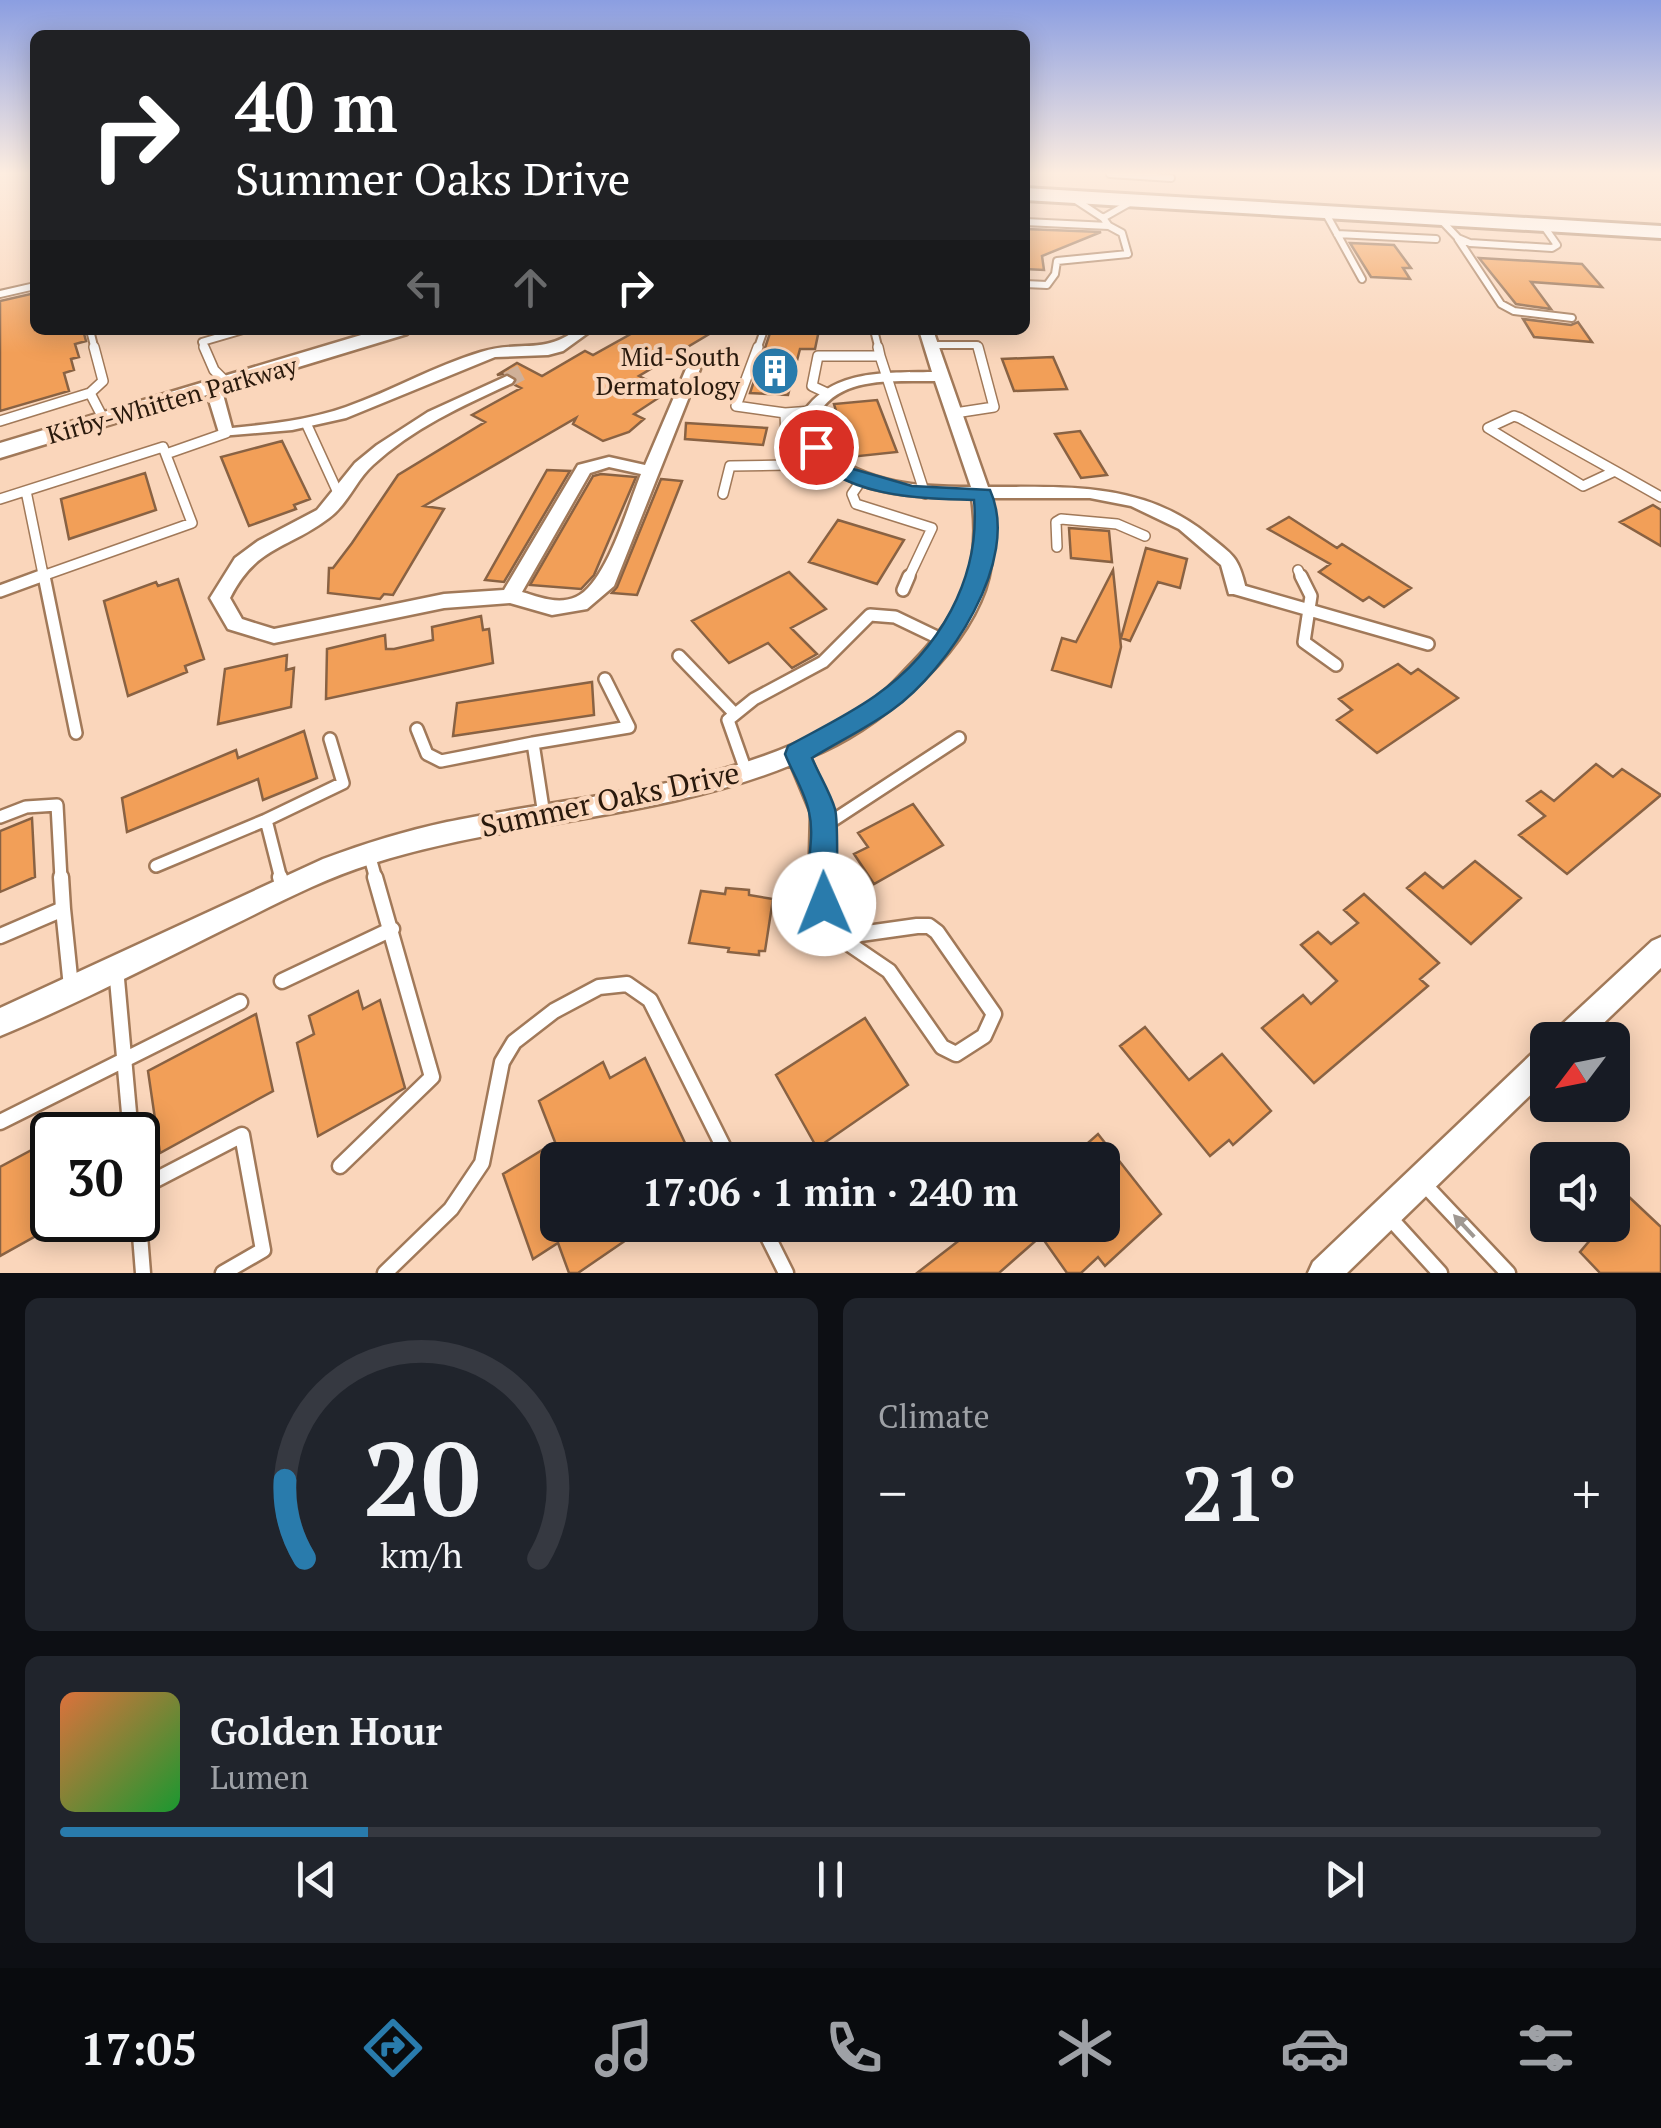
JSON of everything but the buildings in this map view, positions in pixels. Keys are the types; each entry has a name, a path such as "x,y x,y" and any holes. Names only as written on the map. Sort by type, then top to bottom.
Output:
{"main road":[{"name":"Kirby-Whitten Parkway","path":"0,451 384,335"}],"street":[{"path":"528,369 542,355 578,335"},
{"name":"Summer Oaks Drive","path":"0,1022 369,853 433,836 715,782 797,754 884,702 926,665 976,590 987,532 983,494 928,338"},
{"path":"220,385 226,433 306,423 353,410 489,354 516,347 542,355"},
{"path":"507,380 437,412 366,462 324,514 269,541 234,566 220,598 235,624 274,636 444,601 510,596 552,608 580,604 604,586 693,369"},
{"path":"941,376 850,383 827,394 812,410 816,447 825,461 862,478 925,494 1090,493 1135,501 1185,525 1230,562 1236,588"},
{"path":"510,596 584,469 609,462 651,470"},
{"path":"797,754 819,798 825,826 821,888 839,937"},
{"path":"1585,1022 1661,950"},
{"path":"1324,1273 1530,1075"}],"lane":[{"path":"1030,284 1047,285 1055,274 1057,261 1068,257 1116,259 1128,254 1122,233"},
{"path":"1337,234 1407,233"},
{"path":"1448,233 1470,243 1557,245 1548,233"},
{"path":"1337,234 1362,279"},
{"path":"1458,238 1500,304 1514,311 1572,318"},
{"path":"0,294 30,287"},
{"path":"0,421 90,393 103,382 91,335"},
{"path":"220,385 202,342 225,335"},
{"path":"762,335 736,406 785,413 812,410"},
{"path":"875,335 925,494"},
{"path":"928,338 977,345 994,408 955,413"},
{"path":"827,394 812,386 818,356 880,356"},
{"path":"90,393 104,420"},
{"path":"722,494 730,466 786,465 785,413"},
{"path":"1615,471 1583,486 1488,428 1514,416 1661,496"},
{"path":"306,423 340,495"},
{"path":"166,454 226,433"},
{"path":"0,499 163,447 192,523 0,592"},
{"path":"862,478 852,494 856,504 932,528 904,590"},
{"path":"26,491 76,734"},
{"path":"1090,493 1094,520"},
{"path":"1057,547 1056,522 1094,520 1145,536"},
{"path":"1298,570 1309,587 1304,642 1336,665"},
{"path":"1236,588 1428,644"},
{"path":"747,772 728,720 743,703 806,673 849,642 870,615 895,617 944,641"},
{"path":"679,656 734,713"},
{"path":"418,729 424,751 431,759 441,761 629,727 605,680"},
{"path":"825,826 959,738"},
{"path":"156,866 343,783 330,739"},
{"path":"533,743 544,814"},
{"path":"0,816 26,807 57,805 71,988"},
{"path":"266,820 284,889"},
{"path":"340,1166 432,1077 369,853"},
{"path":"0,936 63,908"},
{"path":"929,926 987,1001 994,1014 990,1028 956,1054 948,1053 889,971 839,937 929,926"},
{"path":"282,981 392,929"},
{"path":"116,968 129,1112"},
{"path":"385,1273 454,1205 482,1162 495,1120 505,1053 530,1026 610,983 638,988 650,1000 721,1142"},
{"path":"0,1122 240,1002"},
{"path":"160,1178 242,1135 264,1250 223,1273"},
{"path":"1419,1179 1508,1273"},
{"path":"1385,1212 1440,1273"},
{"path":"141,1242 143,1273"},
{"path":"770,1242 786,1273"}],"tunnel":[{"path":"507,380 528,369"}],"place":[{"name":"Mid-South Dermatology","path":"775,371"}],"route":[{"path":"816,447 832,467 911,492 983,494 987,532 976,590 926,665 884,702 797,754 823,813 824,904"}]}
